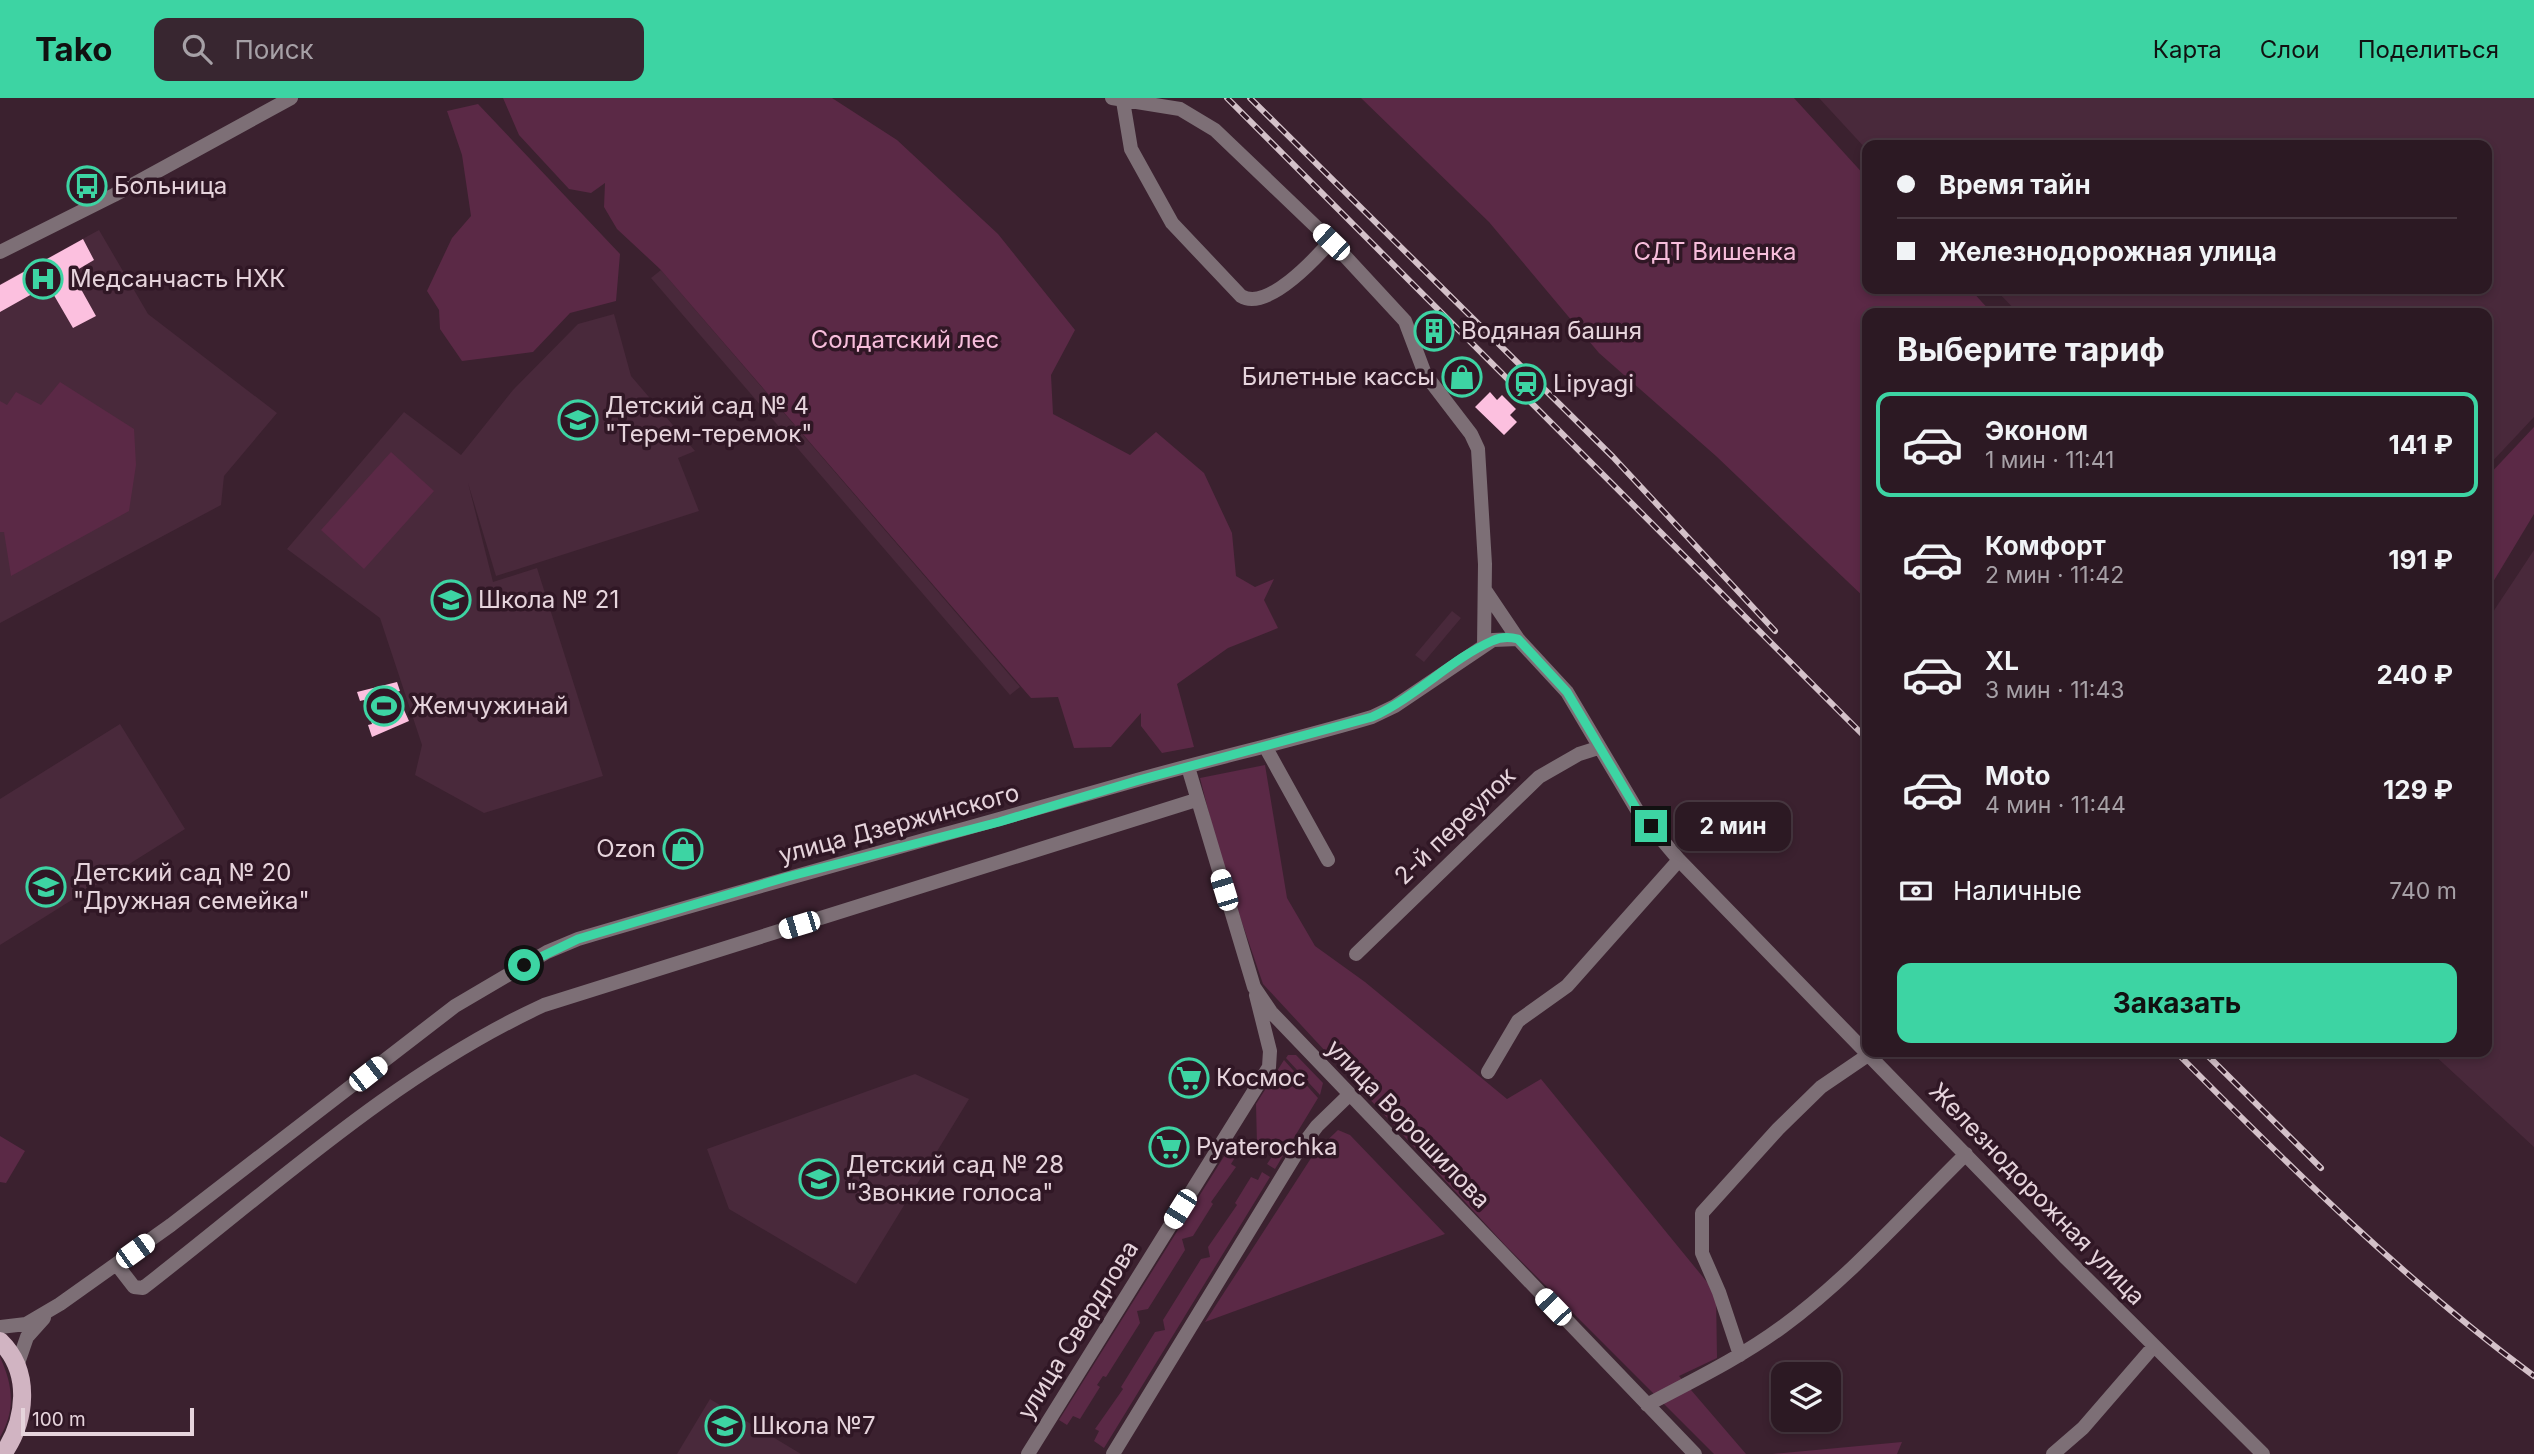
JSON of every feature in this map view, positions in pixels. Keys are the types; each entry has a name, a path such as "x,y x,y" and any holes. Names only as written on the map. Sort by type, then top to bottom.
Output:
{"main road":[{"path":"0,1341 17,1366 23,1400 21,1418 11,1449"}],"street":[{"path":"0,252 114,195 290,98"},
{"path":"1331,242 1304,271 1267,296 1253,299 1241,296 1172,223 1131,149 1118,99 1180,109 1215,130 1331,242 1405,321 1425,374 1471,434 1480,466 1485,590 1483,646"},
{"name":"Железнодорожная улица","path":"1485,590 1518,639 1567,692 1637,810 1679,860 1862,1049"},
{"name":"улица Дзержинского","path":"0,1327 26,1324 117,1265 455,1006 547,952 578,939 787,877 999,822 1372,717 1395,706 1483,646 1502,638 1518,639"},
{"path":"1266,748 1328,860"},
{"name":"2-й переулок","path":"1356,954 1539,777 1579,754 1598,748"},
{"name":"улица Ворошилова","path":"1188,768 1254,987 1289,1033 1695,1454"},
{"path":"117,1265 134,1287 143,1288 410,1083 497,1027 544,1005 1196,800"},
{"path":"1488,1072 1518,1021 1567,986 1679,860"},
{"name":"улица Свердлова","path":"1028,1454 1269,1067 1270,1051 1254,987"},
{"path":"1740,1355 1719,1292 1702,1253 1702,1213 1821,1087 1865,1057"},
{"name":"Железнодорожная улица","path":"1870,1057 2263,1454"},
{"path":"1113,1454 1296,1154 1329,1112 1349,1095"},
{"path":"1647,1405 1740,1355 1783,1327 1826,1291 1966,1154"},
{"name":"улица Дзержинского","path":"17,1366 27,1338 55,1307"},
{"path":"2053,1454 2083,1427 2154,1346"}],"shaded area":[{"path":"1819,98 2534,98 2534,417 2492,462 2492,308 2013,308 2000,294 2492,294 2492,140 1862,140 1862,145"},
{"path":"99,230 148,314 277,413 224,476 221,505 0,623 0,284"},
{"path":"661,270 1020,687 1010,695 651,278"},
{"name":"Школа № 21","path":"614,314 631,376 695,451 678,458 699,511 496,576 468,483 493,582 537,568 603,776 484,813 415,775 422,745 380,618 287,549 404,412 461,455 513,390 578,324"},
{"path":"2534,550 2534,1147 2436,1057 2492,1057 2492,613"},
{"path":"1452,611 1461,618 1424,662 1415,655"},
{"name":"Детский сад № 20 \"Дружная семейка\"","path":"120,724 185,829 0,945 0,799"},
{"name":"Детский сад № 28 \"Звонкие голоса\"","path":"915,1074 969,1099 856,1284 729,1209 707,1149"},
{"name":"Школа №7","path":"710,1399 801,1454 677,1454"}],"green space":[{"name":"Солдатский лес","path":"503,98 832,98 897,140 998,234 1075,330 1051,375 1053,414 1130,455 1156,432 1204,473 1232,533 1236,576 1255,587 1274,579 1264,600 1278,628 1228,648 1177,684 1194,747 1162,753 1141,726 1141,713 1111,747 1074,748 1058,697 1031,698 660,269 617,229 604,207 605,183 591,193 569,189 519,135"},
{"name":"СДТ Вишенка","path":"1361,98 1794,98 1862,173 1862,294 1975,294 1987,308 1862,308 1862,595 1716,456 1599,353 1489,222"},
{"path":"478,104 620,254 616,301 570,313 533,352 462,361 440,329 439,310 427,291 452,238 471,216 462,155 447,111"},
{"path":"60,382 134,429 136,465 129,511 11,576 4,532 0,532 0,401 7,405 16,392 41,405"},
{"path":"2534,427 2534,514 2492,584 2492,472"},
{"path":"391,452 434,491 364,569 321,530"},
{"path":"1265,765 1287,898 1315,946 1365,982 1507,1099 1541,1079 1716,1293 1717,1358 1679,1376 1746,1454 1714,1454 1505,1245 1263,984 1221,861 1200,778"},
{"path":"1288,1055 1296,1055 1323,1083 1320,1095 1286,1058"},
{"path":"1284,1060 1318,1098 1275,1169 1267,1164 1273,1155 1257,1145 1256,1104"},
{"path":"1338,1130 1350,1135 1445,1234 1205,1322 1315,1152"},
{"path":"0,1136 25,1151 6,1183 0,1182"},
{"path":"1228,1150 1236,1156 1231,1164 1236,1167 1211,1202 1213,1204 1193,1236 1182,1239 1185,1250 1148,1309 1137,1311 1140,1323 1106,1377 1103,1376 1097,1385 1100,1387 1080,1419 1073,1416 1067,1425 1059,1420"},
{"path":"1262,1172 1270,1177 1104,1448 1094,1441 1099,1431 1095,1429 1123,1389 1121,1387 1155,1332 1165,1330 1163,1320 1201,1259 1210,1257 1208,1247 1237,1205 1235,1203 1251,1177 1258,1180"},
{"path":"0,1357 8,1378 11,1397 9,1417 0,1437"},
{"path":"1902,1442 1897,1454 1772,1454"}],"building":[{"name":"Медсанчасть НХК","path":"83,239 94,260 72,273 96,316 73,328 48,285 0,312 0,285"},
{"name":"Билетные кассы","path":"1461,360 1479,378 1463,394 1445,376"},
{"path":"1490,392 1497,400 1502,395 1516,409 1510,415 1517,422 1504,435 1475,407"},
{"name":"Жемчужинай","path":"397,682 400,691 396,692 409,721 372,737 368,725 372,724 364,700 360,701 357,692"}],"railway":[{"path":"1227,98 1862,734"},
{"path":"1250,98 1613,457 1775,631"},
{"path":"2181,1057 2261,1137 2393,1261 2534,1376"},
{"path":"2209,1057 2321,1168"}],"place":[{"name":"Больница","path":"87,186"},
{"name":"Медсанчасть НХК","path":"43,279"},
{"name":"Водяная башня","path":"1434,331"},
{"name":"Билетные кассы","path":"1462,377"},
{"name":"Lipyagi","path":"1526,384"},
{"name":"Детский сад № 4 \"Терем-теремок\"","path":"578,420"},
{"name":"Школа № 21","path":"451,600"},
{"name":"Жемчужинай","path":"384,706"},
{"name":"Ozon","path":"683,849"},
{"name":"Детский сад № 20 \"Дружная семейка\"","path":"46,887"},
{"name":"Космос","path":"1189,1078"},
{"name":"Pyaterochka","path":"1169,1147"},
{"name":"Детский сад № 28 \"Звонкие голоса\"","path":"819,1179"},
{"name":"Школа №7","path":"725,1426"}],"route":[{"path":"524,965 578,939 787,877 999,822 1139,780 1266,748 1372,717 1395,706 1483,646 1502,638 1518,639 1567,692 1609,767 1637,810 1651,826"}]}
